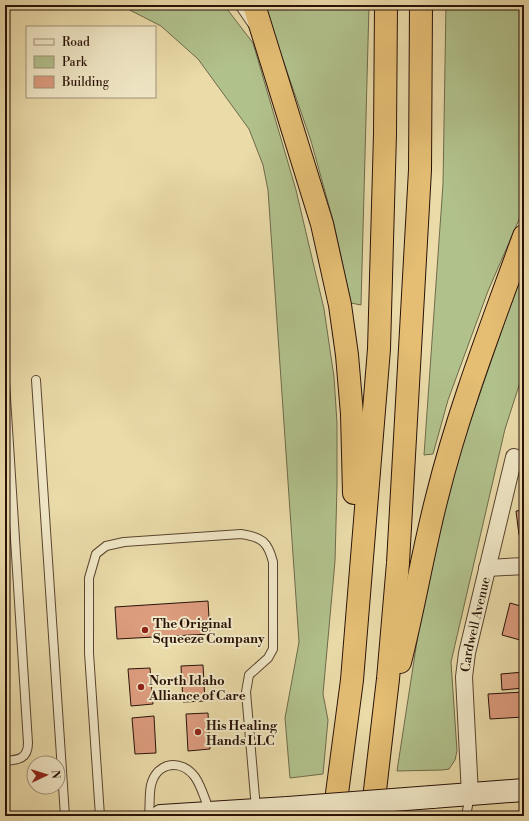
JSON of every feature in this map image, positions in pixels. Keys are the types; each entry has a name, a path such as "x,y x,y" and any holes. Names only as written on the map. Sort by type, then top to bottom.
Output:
{"highway":[{"path":"254,5 322,224 340,305 347,355 352,414 354,466 352,680"},
{"path":"334,816 352,680 379,349 385,134 386,5"},
{"path":"372,816 382,735 398,556 420,170 420,5"},
{"path":"382,735 412,615 434,510 452,443 475,371 524,236"}],"main road":[{"path":"161,816 211,815 256,810 524,790"}],"street":[{"name":"Cardwell Avenue","path":"470,795 464,677 473,624 514,457"},
{"path":"487,568 524,566"}],"lane":[{"path":"239,5 267,44"},
{"path":"36,380 65,816"},
{"path":"5,382 28,743 28,750 24,757 19,760 5,761"},
{"path":"100,816 89,653 89,578 96,554 106,546 124,542 241,534 263,541 270,550 273,562 273,649 268,658 249,675 246,692 256,810"},
{"path":"149,816 154,778 166,765 174,764 186,768 195,778 211,815"},
{"path":"466,816 470,795"}],"green space":[{"path":"120,5 224,5 253,43 296,190 324,309 334,377 337,423 335,561 323,694 328,720 323,774 290,778 285,718 299,642 268,190 263,165 249,129 198,59 161,26"},
{"path":"264,5 369,5 361,305 351,303 334,224 311,141"},
{"path":"446,5 524,5 524,208 488,291 448,400 433,454 424,455 443,184"},
{"path":"524,266 524,370 505,429 451,662 457,751 455,760 449,769 397,771 425,589 447,489"}],"building":[{"path":"524,510 524,535 519,535 516,511"},
{"path":"208,601 210,634 117,639 115,607"},
{"path":"510,603 524,607 524,623 520,640 502,635"},
{"path":"203,665 205,701 183,702 181,666"},
{"name":"North Idaho Alliance of Care","path":"150,668 153,704 131,706 128,669"},
{"path":"524,672 524,688 502,690 501,674"},
{"path":"524,692 524,717 490,719 488,694"},
{"name":"His Healing Hands LLC","path":"208,713 210,749 188,751 186,714"},
{"path":"154,716 156,753 135,754 132,718"}],"place":[{"name":"The Original Squeeze Company","path":"145,630"},
{"name":"North Idaho Alliance of Care","path":"141,687"},
{"name":"His Healing Hands LLC","path":"198,732"}]}
